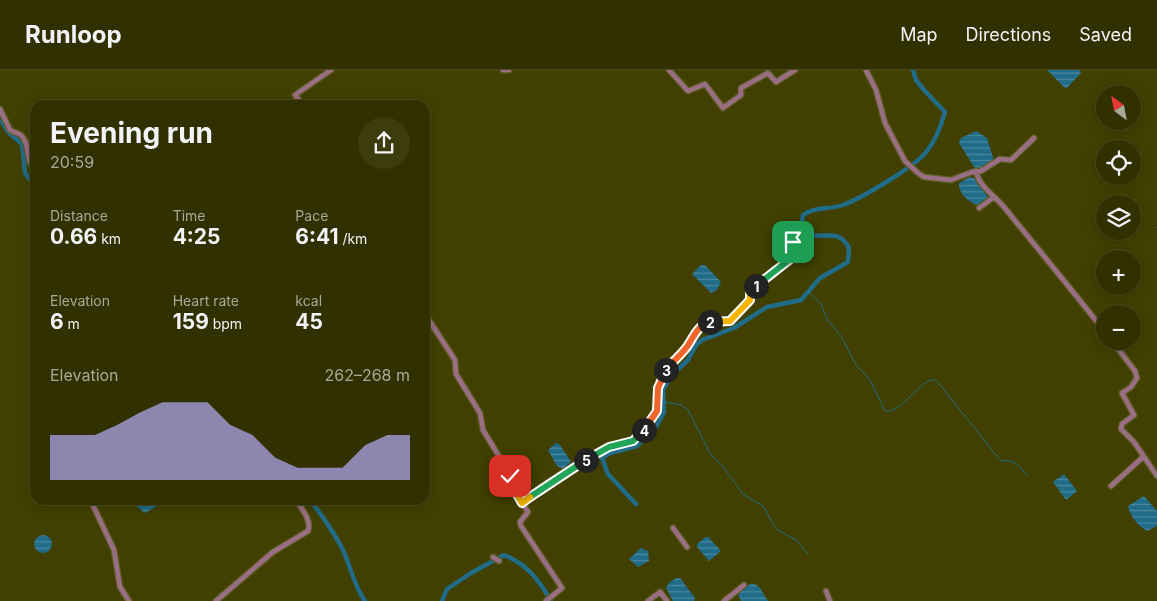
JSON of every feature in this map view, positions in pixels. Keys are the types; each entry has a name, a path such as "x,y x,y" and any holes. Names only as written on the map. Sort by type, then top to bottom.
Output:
{"street":[{"path":"299,100 295,95 331,70"},
{"path":"503,70 508,70"},
{"path":"669,70 688,91 705,84 723,108 740,95 741,88 768,73 776,82 795,70"},
{"path":"866,70 876,90 885,123 905,161 924,177 951,180 981,171 1000,159 1011,160 1034,138"},
{"path":"0,109 10,130 19,134 24,140 30,164"},
{"path":"976,172 987,191 994,197 1046,262 1078,296 1096,320"},
{"path":"979,208 994,197"},
{"path":"522,503 558,476 600,450 627,443 637,438 657,411 660,381 690,340 704,324 730,321 750,300 750,291 799,252 788,236"},
{"path":"430,322 455,360 456,374 480,413 483,430 508,471 512,486 528,514 520,522 521,526 562,588 546,601"},
{"path":"1119,350 1135,371 1137,378 1122,393 1134,414 1122,424 1121,428 1134,442 1157,476"},
{"path":"1111,486 1143,457"},
{"path":"94,505 114,550 120,587 129,601"},
{"path":"216,601 273,552 308,531 310,527 307,518 299,505"},
{"path":"674,528 687,547"},
{"path":"493,557 499,561"},
{"path":"724,601 744,585"},
{"path":"826,591 830,601"},
{"path":"648,601 660,592 667,601"},
{"path":"730,596 734,601"}],"water":[{"path":"1047,70 1079,70 1081,73 1066,89"},
{"path":"976,131 987,138 994,161 978,170 974,167 959,143 961,138"},
{"path":"970,177 974,178 988,197 978,205 965,197 959,187 959,183"},
{"path":"701,265 705,265 721,282 717,290 711,293 692,274"},
{"path":"556,443 560,445 571,462 563,469 557,466 548,450"},
{"path":"1064,474 1077,491 1066,500 1053,482"},
{"path":"1144,496 1157,511 1157,526 1147,531 1135,520 1128,506"},
{"path":"135,505 159,505 145,513"},
{"path":"39,535 47,535 52,540 50,551 39,553 34,548 34,540"},
{"path":"706,537 721,551 709,561 697,547 697,544"},
{"path":"641,548 648,551 649,561 638,567 629,559"},
{"path":"676,578 680,578 695,598 694,601 673,601 666,588"},
{"path":"750,584 755,584 760,588 768,601 741,601 738,594"}],"waterway":[{"path":"636,504 608,474 602,458 610,453 637,446 656,427 664,412 663,389 674,373 688,360 696,345 702,340 734,328 767,307 801,300 820,278 848,262 849,248 845,242 837,236 810,235 801,226 803,215 813,210 843,205 863,196 912,165 930,147 938,133 945,112 916,80 913,70"},
{"path":"0,118 7,131 22,144 25,173 30,180"},
{"path":"808,291 821,304 827,319 841,336 856,365 870,380 885,411 891,411 924,384 936,380 1001,461 1013,462 1027,476"},
{"path":"664,402 681,405 688,410 711,455 721,464 744,495 763,506 776,529 796,540 808,554"},
{"path":"314,505 339,543 356,585 365,601"},
{"path":"442,601 447,589 504,555 526,568 542,586 551,601"}],"route":[{"path":"510,476 512,486 522,503 564,472 600,450 627,443 637,438 655,417 660,381 690,340 704,324 710,322 724,323 735,317 750,300 750,291 799,252 793,242"}]}
